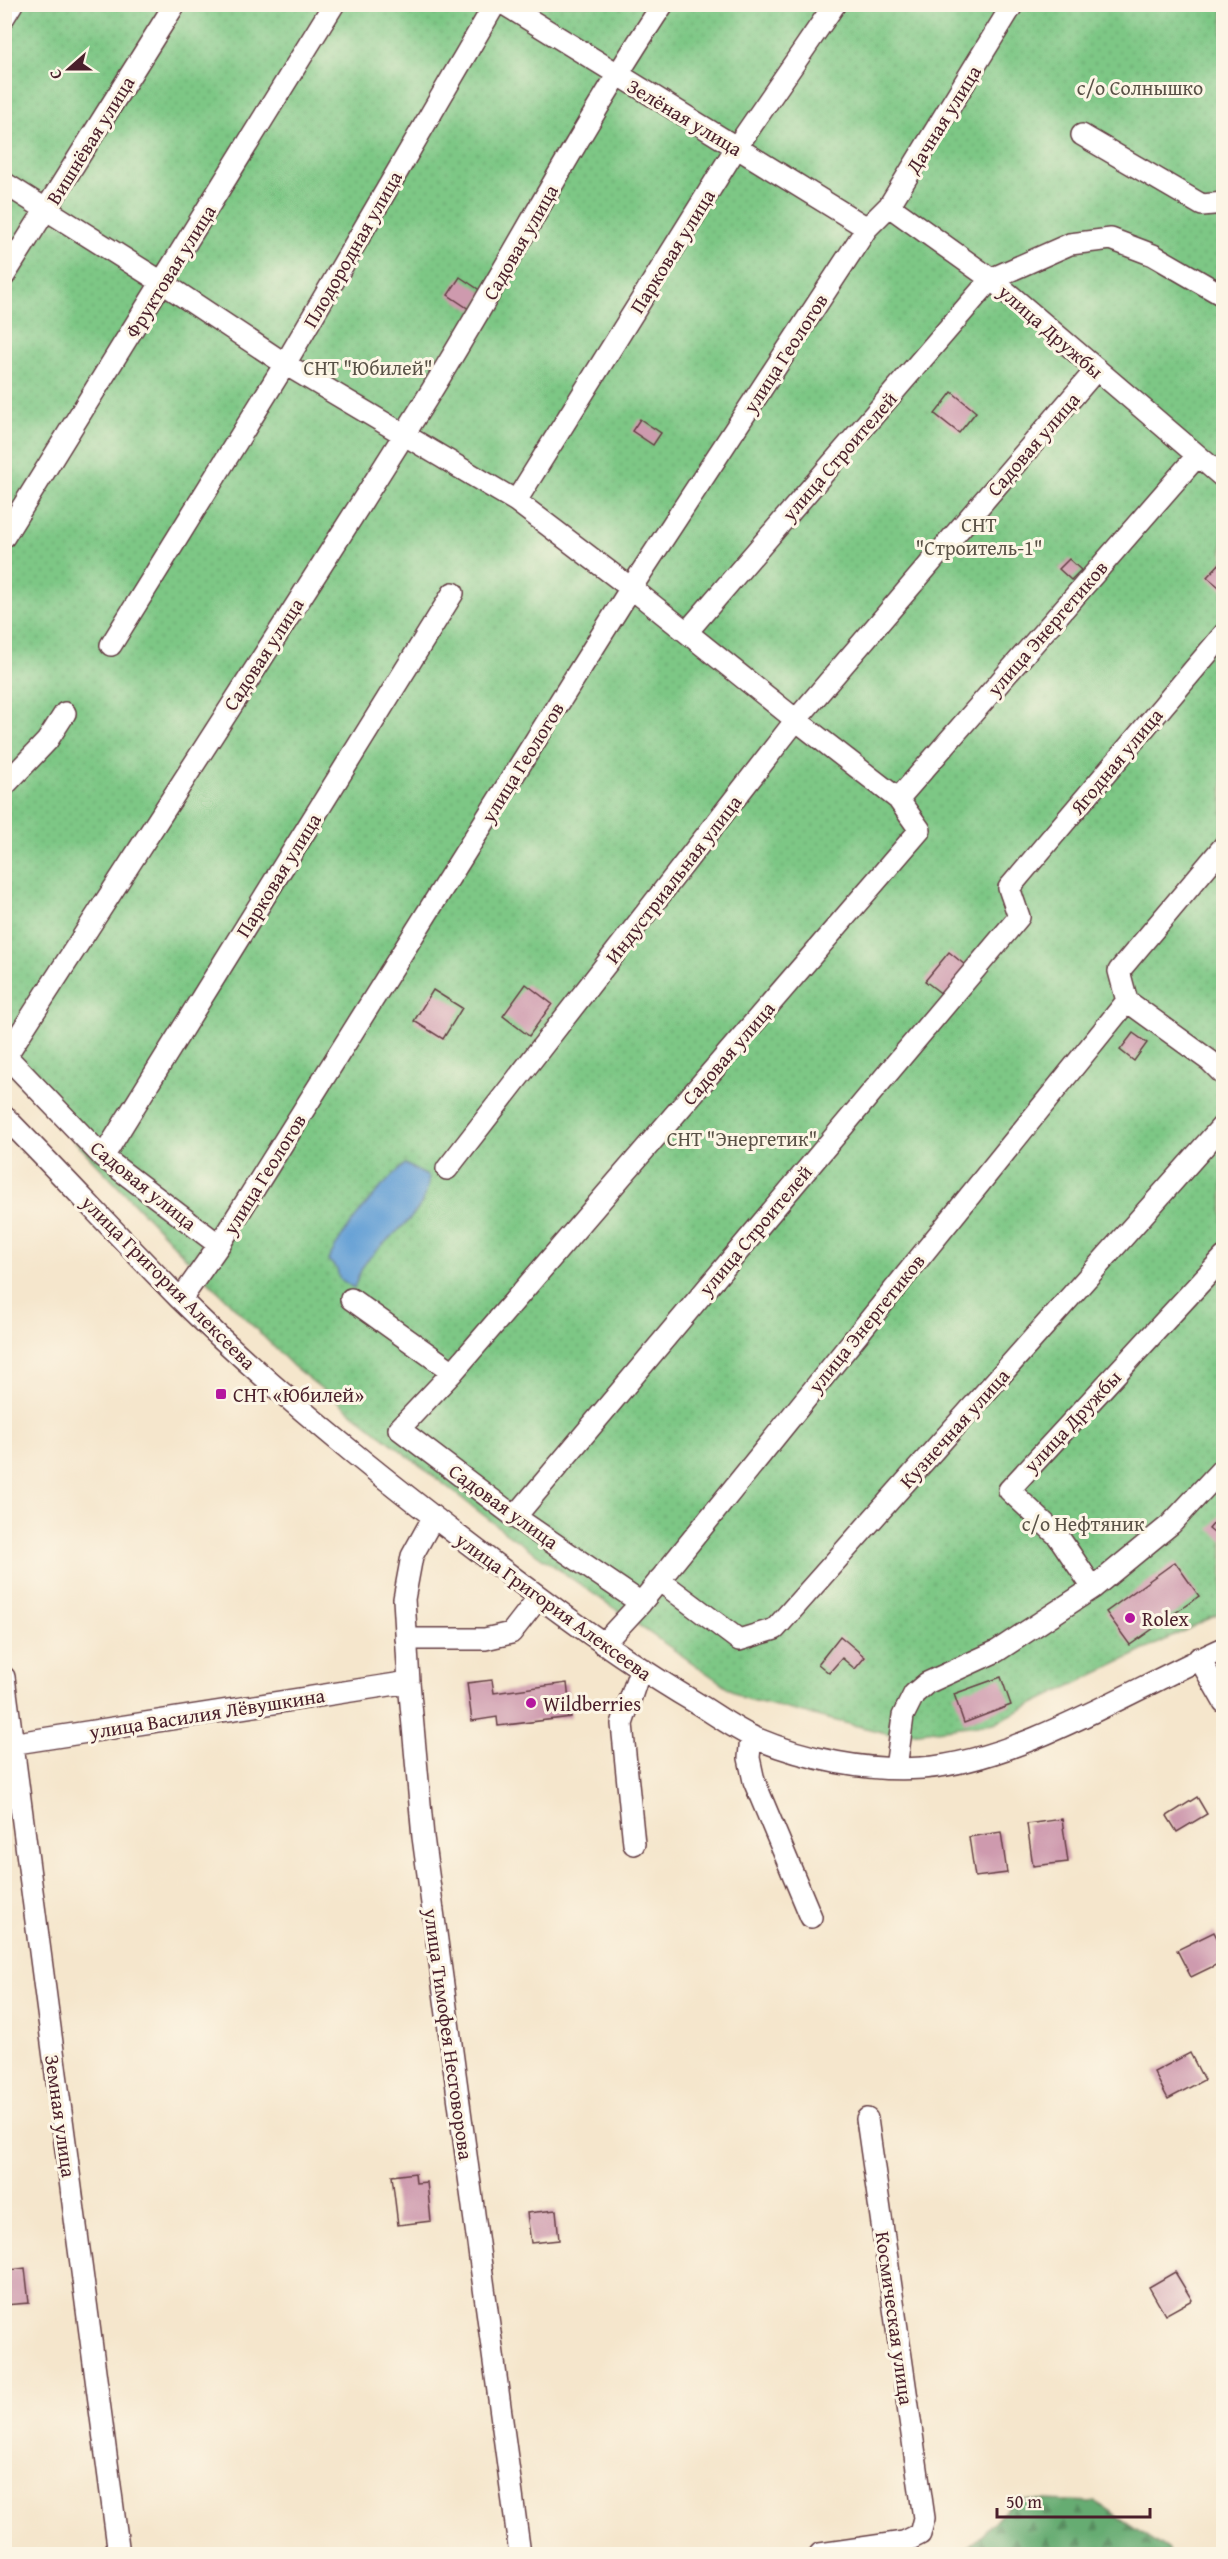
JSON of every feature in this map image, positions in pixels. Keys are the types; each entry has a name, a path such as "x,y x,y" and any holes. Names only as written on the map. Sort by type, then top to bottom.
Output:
{"street":[{"path":"4,18 12,4"},
{"name":"Вишнёвая улица","path":"4,276 175,4"},
{"name":"Фруктовая улица","path":"4,537 163,283 333,4"},
{"name":"Плодородная улица","path":"111,645 285,364 495,4"},
{"name":"Зелёная улица","path":"504,4 867,228"},
{"name":"Садовая улица","path":"219,1245 103,1157 6,1056 502,276 616,75 663,4"},
{"name":"Парковая улица","path":"516,501 736,148 835,4"},
{"name":"Дачная улица","path":"867,228 890,206 1013,4"},
{"path":"1082,135 1202,205 1223,203"},
{"path":"4,183 47,208 285,364 516,501 636,592 898,800"},
{"path":"890,206 991,279"},
{"name":"улица Геологов","path":"181,1299 219,1245 867,228"},
{"name":"улица Дружбы","path":"1224,297 1153,255 1111,239 1070,244 991,279 1095,371 1224,478"},
{"name":"улица Строителей","path":"687,632 991,279"},
{"name":"Садовая улица","path":"796,720 1095,371"},
{"name":"улица Энергетиков","path":"898,800 1197,456"},
{"name":"Парковая улица","path":"103,1157 453,592"},
{"name":"Ягодная улица","path":"1019,917 1008,888 1224,634"},
{"path":"4,786 47,741 65,713"},
{"name":"Индустриальная улица","path":"447,1169 796,720"},
{"name":"Садовая улица","path":"641,1603 515,1517 399,1429 453,1372 920,830 898,800"},
{"path":"1219,1061 1127,1001 1119,970 1224,846"},
{"name":"улица Строителей","path":"515,1517 1019,917"},
{"name":"улица Энергетиков","path":"603,1644 641,1603 1127,1001"},
{"name":"улица Григория Алексеева","path":"4,1116 181,1299 314,1421 433,1518 603,1644 640,1670 752,1736 786,1749 861,1766 896,1768 953,1764 1012,1746 1224,1647"},
{"name":"Кузнечная улица","path":"659,1580 739,1640 775,1629 1224,1124"},
{"name":"улица Дружбы","path":"1093,1588 1058,1536 1009,1490 1224,1257"},
{"path":"351,1299 453,1372"},
{"path":"896,1768 903,1716 914,1694 927,1683 997,1651 1093,1588 1171,1524 1224,1467"},
{"name":"улица Тимофея Несговорова","path":"433,1518 412,1556 404,1599 409,1682 423,1837 520,2554"},
{"path":"406,1639 484,1639 511,1633 539,1596"},
{"path":"1199,1658 1224,1702"},
{"path":"634,1844 622,1724 640,1670"},
{"name":"Земная улица","path":"4,1677 8,1744 119,2554"},
{"name":"улица Василия Лёвушкина","path":"8,1744 409,1682"},
{"path":"752,1736 750,1758 754,1781 811,1917"},
{"name":"Космическая улица","path":"820,2554 904,2542 920,2534 924,2518 867,2119"}],"green space":[{"path":"5,5 1223,5 1223,1612 994,1723 894,1735 743,1698 505,1532 294,1367 210,1283 5,1068"},
{"path":"1017,2499 1096,2502 1167,2549 1170,2554 961,2554"}],"water":[{"path":"405,1164 429,1177 427,1191 414,1214 364,1265 354,1288 339,1278 337,1269 328,1260 362,1209"}],"building":[{"path":"460,277 484,293 472,311 448,295"},
{"path":"952,392 976,412 959,433 935,414"},
{"path":"640,419 661,433 653,445 632,431"},
{"path":"1069,559 1081,570 1071,580 1059,569"},
{"path":"1224,559 1224,591 1207,577"},
{"path":"949,952 970,969 947,998 925,981"},
{"path":"526,984 552,1004 529,1036 503,1016"},
{"path":"433,990 462,1008 443,1039 414,1021"},
{"path":"1133,1033 1147,1043 1134,1061 1120,1050"},
{"path":"1224,1511 1224,1541 1209,1529"},
{"path":"1175,1562 1199,1596 1130,1645 1106,1612"},
{"path":"840,1636 865,1657 855,1669 842,1658 829,1673 818,1664"},
{"path":"1001,1677 1011,1705 964,1723 954,1694"},
{"path":"492,1680 494,1693 567,1683 571,1717 498,1726 497,1717 472,1721 467,1683"},
{"path":"1197,1797 1207,1814 1177,1832 1167,1816"},
{"path":"1062,1819 1068,1862 1033,1866 1027,1824"},
{"path":"1001,1832 1007,1873 975,1877 969,1837"},
{"path":"1214,1932 1224,1951 1224,1961 1191,1977 1177,1950"},
{"path":"1190,2053 1204,2080 1168,2099 1154,2072"},
{"path":"415,2173 416,2183 427,2182 431,2221 398,2225 392,2176"},
{"path":"556,2210 559,2240 531,2243 527,2213"},
{"path":"25,2268 29,2303 4,2305 4,2271"},
{"path":"1175,2272 1192,2300 1165,2315 1149,2287"}],"place":[{"name":"СНТ «Юбилей»","path":"221,1394"},
{"name":"Rolex","path":"1130,1618"},
{"name":"Wildberries","path":"531,1703"}],"park label":[{"name":"с/о Солнышко","path":"1140,87"},
{"name":"СНТ \"Юбилей\"","path":"368,367"},
{"name":"СНТ \"Строитель-1\"","path":"979,536"},
{"name":"СНТ \"Энергетик\"","path":"742,1138"},
{"name":"с/о Нефтяник","path":"1083,1523"}]}
